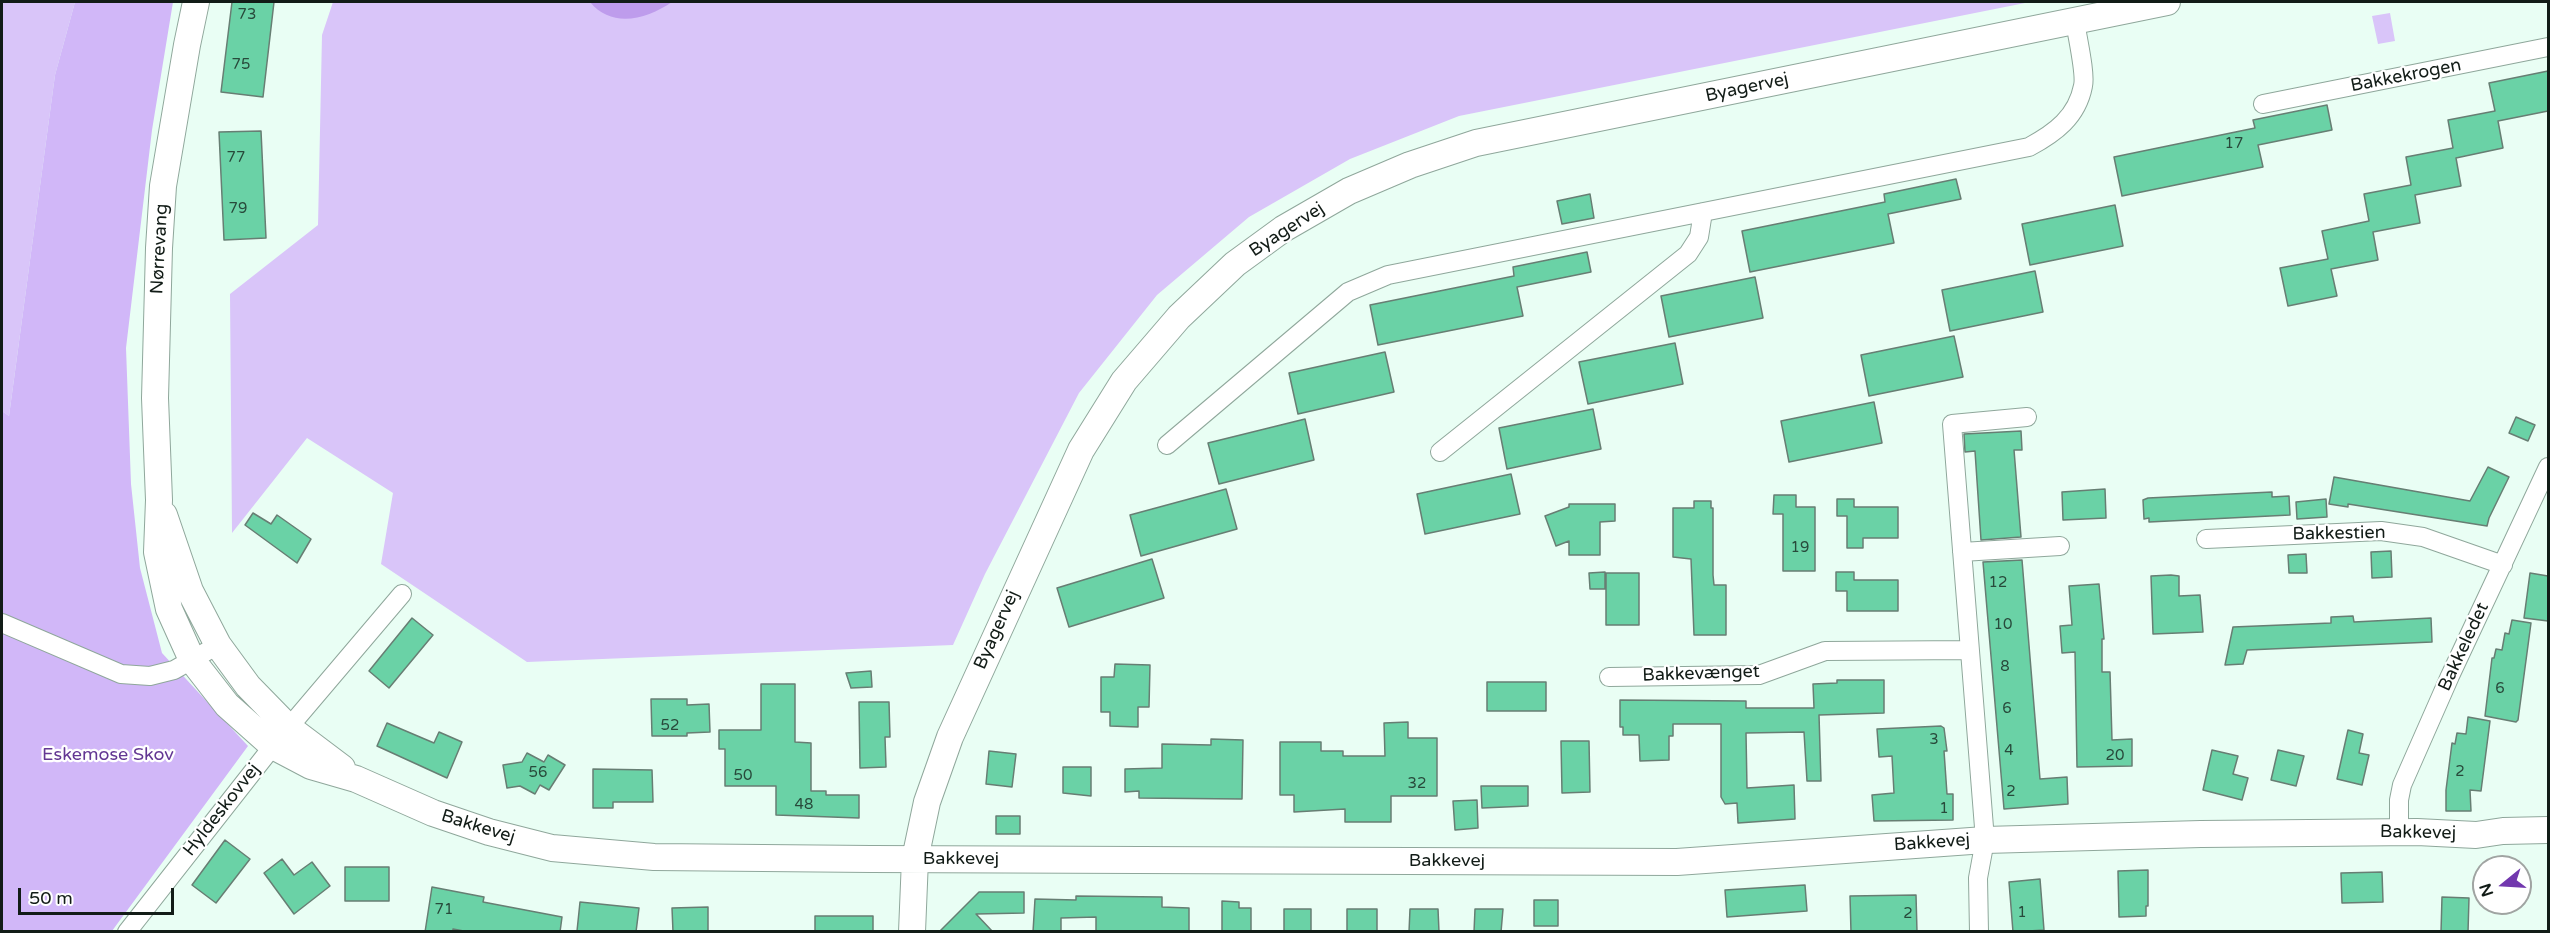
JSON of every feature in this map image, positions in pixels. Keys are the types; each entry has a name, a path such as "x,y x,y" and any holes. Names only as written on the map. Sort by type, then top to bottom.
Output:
{"street":[{"name":"Nørrevang","path":"192,660 169,609 157,552 159,500 155,398 161,217 174,119 196,2"},
{"name":"Byagervej","path":"912,932 915,859 927,802 950,737 1081,450 1124,381 1179,317 1235,264 1283,230 1349,191 1410,165 1476,143 2167,2"},
{"path":"1167,445 1348,292 1388,275 2029,147 2056,132 2067,120 2072,114 2084,85 2075,21"},
{"name":"Bakkekrogen","path":"2263,104 2548,47"},
{"path":"1440,452 1688,254 1699,237 1703,212"},
{"path":"1980,932 1978,878 1985,840 1952,424 2026,417"},
{"name":"Bakkeledet","path":"2399,832 2399,800 2402,785 2548,468"},
{"name":"Nørrevang","path":"159,500 190,591 218,645"},
{"name":"Bakkestien","path":"2206,539 2381,531 2423,537 2503,565"},
{"path":"1962,552 2060,546"},
{"path":"281,737 402,594"},
{"path":"2,622 121,674 150,676 174,670 218,645"},
{"name":"Bakkevej","path":"218,645 281,737 311,766 356,779 433,813 489,832 552,848 654,857 1677,862 1985,840 2156,834 2399,832 2476,834 2548,830"},
{"name":"Bakkevænget","path":"1609,677 1759,675 1825,651 1970,650"},
{"name":"Bakkevej","path":"192,660 227,705 281,737"},
{"name":"Hyldeskovvej","path":"127,932 281,737"}],"shaded area":[{"path":"2,2 75,2 55,75 9,416 2,411"},
{"path":"333,2 2030,2 1459,116 1350,159 1249,217 1157,295 1079,393 985,574 953,645 527,662 381,564 393,493 307,438 232,533 230,294 318,225 322,35"},
{"path":"590,2 672,2 641,17 619,18 609,16"},
{"path":"2390,13 2395,41 2378,44 2372,16"}],"green space":[{"name":"Eskemose Skov","path":"75,2 173,2 152,130 126,348 131,484 140,568 162,653 248,746 112,931 2,931 2,411 9,416 55,75"}],"building":[{"path":"232,2 274,2 263,97 221,92"},
{"path":"2548,71 2548,111 2498,121 2503,148 2456,158 2461,186 2415,195 2420,223 2373,232 2378,260 2331,269 2337,296 2288,306 2280,268 2328,259 2322,231 2369,221 2364,194 2411,185 2406,157 2453,148 2448,120 2495,111 2489,83"},
{"path":"2327,105 2332,130 2258,145 2263,167 2122,196 2114,157 2255,128 2253,120"},
{"path":"261,131 266,238 224,240 219,132"},
{"path":"1956,179 1961,199 1888,214 1894,243 1750,272 1742,231 1885,202 1884,194"},
{"path":"1590,194 1594,218 1562,224 1557,201"},
{"path":"2115,205 2123,246 2030,265 2022,224"},
{"path":"1587,252 1591,272 1517,287 1523,316 1378,345 1370,305 1514,276 1513,267"},
{"path":"2035,271 2043,312 1950,331 1942,290"},
{"path":"1755,277 1763,318 1669,337 1661,296"},
{"path":"1954,336 1963,377 1869,396 1861,355"},
{"path":"1675,343 1683,384 1588,404 1579,362"},
{"path":"1385,352 1394,392 1298,414 1289,373"},
{"path":"1874,402 1882,443 1789,462 1781,421"},
{"path":"1593,409 1601,449 1507,469 1499,428"},
{"path":"2516,417 2535,425 2528,441 2509,433"},
{"path":"1305,419 1314,460 1219,484 1208,443"},
{"path":"2021,431 2022,450 2014,450 2021,537 1981,540 1975,451 1965,452 1964,434"},
{"path":"2488,467 2509,477 2487,526 2348,504 2348,507 2329,504 2334,477 2470,501"},
{"path":"1511,474 1520,514 1425,534 1417,494"},
{"path":"1226,489 1237,529 1141,556 1130,515"},
{"path":"2105,489 2106,518 2063,520 2062,492"},
{"path":"2272,492 2272,497 2289,496 2290,515 2149,522 2149,518 2144,519 2143,500 2148,498"},
{"path":"1774,495 1796,495 1796,507 1815,507 1815,571 1783,571 1783,514 1773,514"},
{"path":"1837,499 1854,499 1854,507 1898,507 1898,538 1863,538 1863,548 1847,548 1847,516 1837,516"},
{"path":"2326,499 2327,517 2297,519 2296,502"},
{"path":"1694,501 1711,501 1711,508 1713,508 1714,585 1726,585 1726,635 1694,635 1691,559 1673,557 1673,508 1694,508"},
{"path":"1569,504 1615,504 1615,521 1600,522 1600,555 1569,555 1569,541 1556,546 1545,516 1569,507"},
{"path":"253,513 271,524 277,515 311,539 297,563 245,525"},
{"path":"2391,551 2392,577 2372,578 2371,552"},
{"path":"2306,554 2307,573 2289,573 2288,555"},
{"path":"1152,559 1164,598 1069,627 1057,588"},
{"path":"2022,560 2040,779 2067,777 2068,804 2004,809 1983,562"},
{"path":"1605,572 1605,589 1590,589 1589,573"},
{"path":"1836,572 1854,572 1854,580 1898,580 1898,611 1847,611 1847,591 1836,591"},
{"path":"1606,573 1639,573 1639,625 1606,625"},
{"path":"2530,573 2548,576 2548,621 2524,618"},
{"path":"2151,576 2179,576 2179,596 2200,595 2203,632 2153,634"},
{"path":"2099,584 2104,639 2102,639 2102,672 2110,672 2112,740 2132,739 2132,766 2077,767 2075,652 2062,653 2060,626 2072,625 2069,586"},
{"path":"2353,616 2354,622 2431,618 2432,642 2247,650 2243,664 2225,665 2233,627 2331,623 2331,617"},
{"path":"412,618 433,635 389,688 369,671"},
{"path":"2512,620 2531,623 2516,722 2485,716 2492,658 2494,658 2496,649 2502,650 2505,633 2509,634"},
{"path":"1115,664 1150,665 1149,707 1138,707 1138,727 1110,726 1110,712 1101,712 1101,677 1114,677"},
{"path":"871,671 872,687 851,688 846,673"},
{"path":"1837,680 1884,680 1884,713 1819,715 1821,781 1807,781 1804,732 1746,733 1747,788 1794,785 1795,819 1738,823 1737,803 1725,804 1721,797 1721,724 1673,724 1673,736 1669,736 1669,760 1640,761 1639,735 1623,735 1623,727 1620,727 1620,700 1746,701 1746,708 1814,708 1813,684 1837,683"},
{"path":"1487,682 1546,682 1546,711 1487,711"},
{"path":"761,684 795,684 795,742 811,743 811,791 826,791 826,795 859,795 859,818 776,815 776,786 725,786 725,749 719,749 719,730 761,730"},
{"path":"651,699 687,699 687,705 709,704 710,732 687,733 687,736 652,736"},
{"path":"859,702 889,702 890,737 885,737 886,767 860,768"},
{"path":"2468,717 2490,721 2481,791 2470,790 2471,811 2446,811 2446,790 2452,743 2455,744 2457,733 2466,734"},
{"path":"1408,722 1408,738 1437,738 1437,796 1391,796 1391,822 1345,822 1345,809 1294,812 1294,795 1280,795 1280,742 1321,742 1321,751 1343,751 1343,756 1385,756 1384,723"},
{"path":"387,723 434,743 439,732 462,742 447,778 377,746"},
{"path":"1941,726 1944,728 1947,751 1944,751 1947,794 1953,794 1953,820 1874,821 1872,795 1894,793 1892,756 1879,757 1877,729"},
{"path":"2348,730 2363,734 2359,753 2369,755 2362,785 2337,779"},
{"path":"1211,739 1243,740 1242,799 1139,798 1139,791 1125,792 1125,769 1162,768 1162,744 1211,745"},
{"path":"1561,741 1589,741 1590,792 1562,793"},
{"path":"2212,750 2238,756 2233,774 2248,778 2242,800 2203,790"},
{"path":"2278,750 2304,756 2296,786 2271,780"},
{"path":"989,751 1016,754 1012,787 986,784"},
{"path":"527,753 544,762 548,755 565,765 549,790 540,785 535,794 520,786 507,788 503,765 522,762"},
{"path":"1063,767 1091,767 1091,796 1063,793"},
{"path":"593,769 652,770 653,802 613,802 613,808 593,808"},
{"path":"1481,786 1528,786 1528,806 1482,808"},
{"path":"1477,800 1478,828 1455,830 1453,801"},
{"path":"996,816 1020,816 1020,834 996,834"},
{"path":"225,840 250,859 216,903 192,885"},
{"path":"282,859 294,875 312,862 330,886 294,914 264,873"},
{"path":"345,867 389,867 389,901 345,901"},
{"path":"2148,870 2146,916 2119,917 2118,871"},
{"path":"2382,872 2383,902 2342,903 2341,873"},
{"path":"2040,879 2044,930 2013,932 2009,882"},
{"path":"1805,885 1807,911 1727,917 1725,890"},
{"path":"432,887 484,897 483,902 562,917 560,932 469,932 453,929 453,932 425,932"},
{"path":"979,892 1024,892 1024,913 976,914 993,932 939,932"},
{"path":"1916,895 1917,932 1851,932 1850,896"},
{"path":"1076,896 1162,897 1162,907 1189,908 1189,932 1096,932 1096,917 1061,918 1061,932 1033,932 1035,899 1076,900"},
{"path":"2442,897 2469,898 2468,932 2441,932"},
{"path":"1534,900 1558,900 1558,926 1534,926"},
{"path":"1222,901 1239,902 1239,908 1251,908 1251,932 1222,932"},
{"path":"580,902 639,908 636,932 577,931"},
{"path":"708,907 708,932 673,932 672,908"},
{"path":"1284,909 1311,909 1311,932 1284,932"},
{"path":"1347,909 1377,909 1377,932 1347,932"},
{"path":"1410,909 1438,909 1439,932 1409,932"},
{"path":"1475,909 1503,909 1501,932 1474,932"},
{"path":"815,916 873,916 873,932 815,932"}]}
